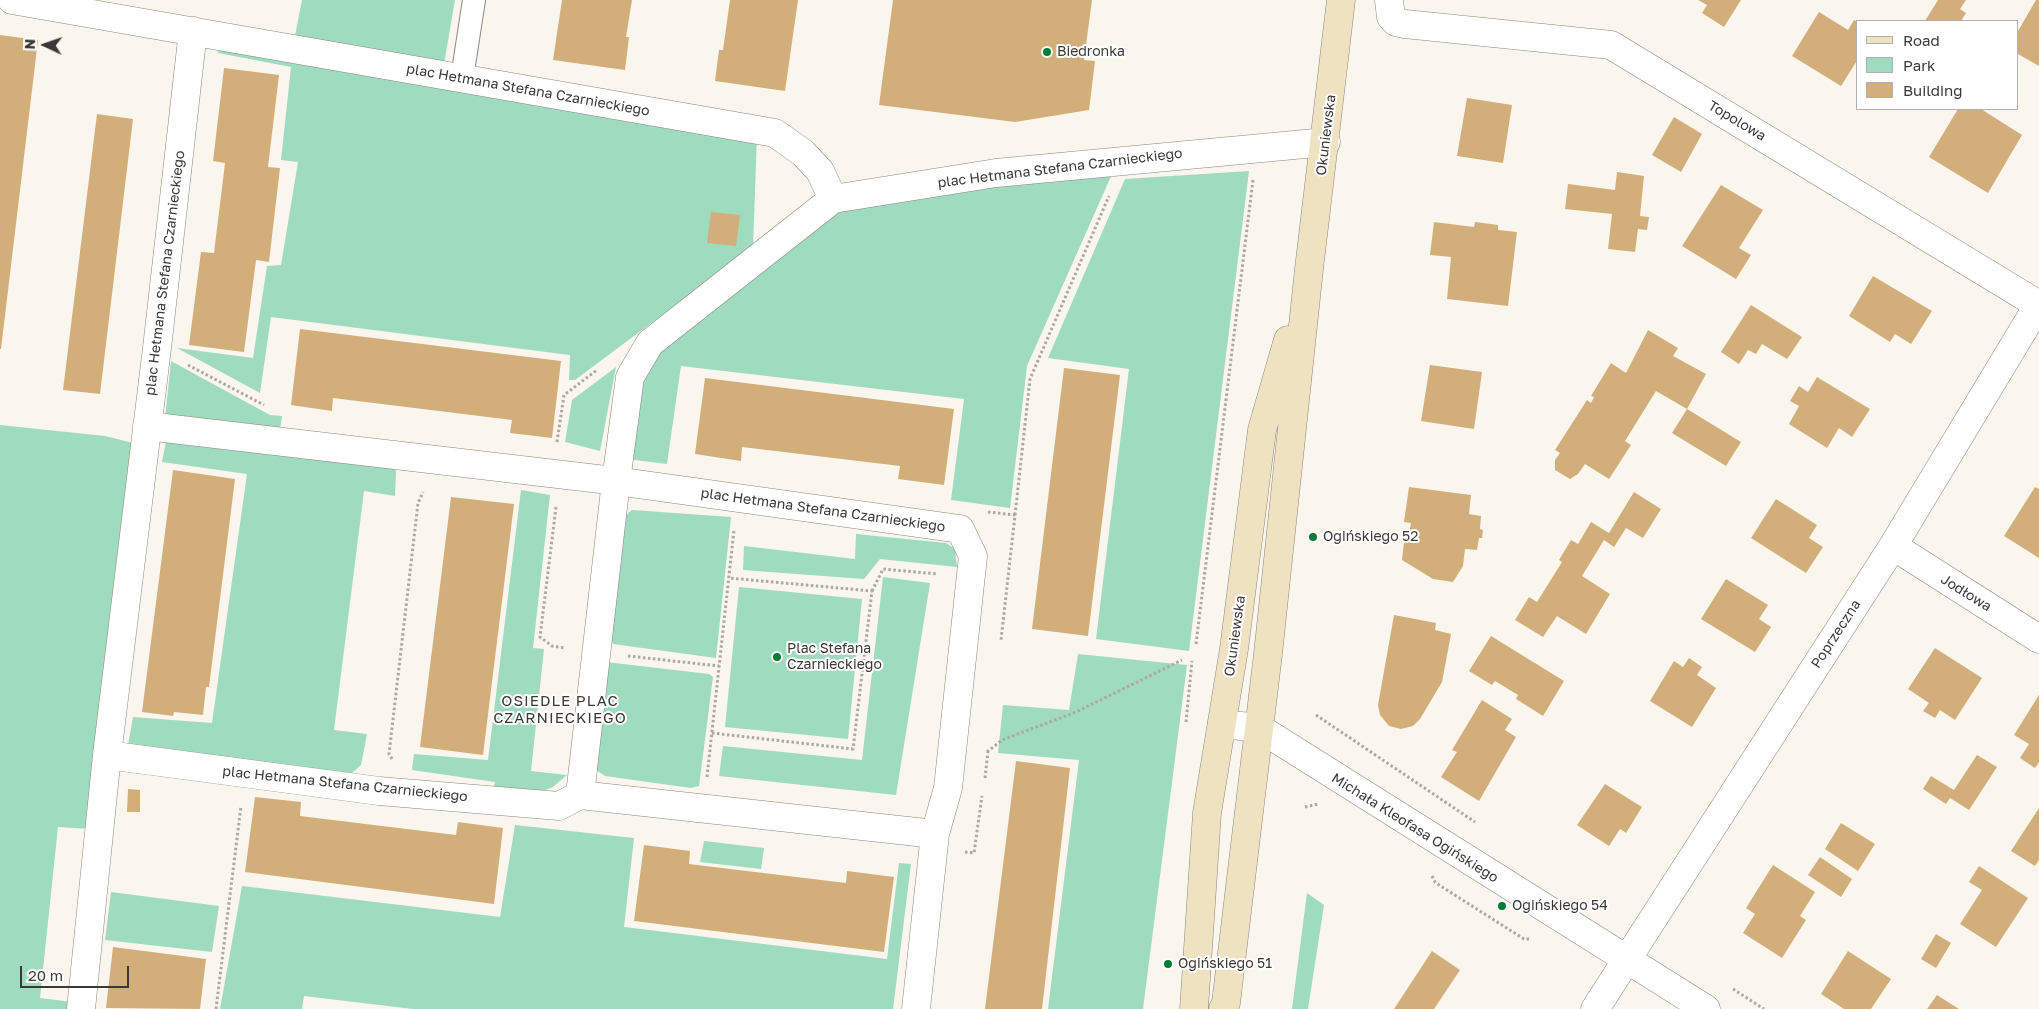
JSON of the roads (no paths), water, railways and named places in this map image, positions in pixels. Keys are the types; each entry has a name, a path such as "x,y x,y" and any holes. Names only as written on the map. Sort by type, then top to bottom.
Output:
{"main road":[{"name":"Okuniewska","path":"1223,1009 1226,1003 1259,728 1309,269 1342,0"},
{"name":"Okuniewska","path":"1194,1009 1207,814 1234,649 1262,430 1309,269"}],"street":[{"name":"plac Hetmana Stefana Czarnieckiego","path":"12,0 775,134 803,154 820,171 833,199"},
{"name":"Topolowa","path":"1389,0 1391,16 1396,22 1405,24 1611,45 2039,304"},
{"name":"plac Hetmana Stefana Czarnieckiego","path":"81,1009 107,756 193,31"},
{"name":"plac Hetmana Stefana Czarnieckiego","path":"107,756 379,791 559,806 580,795 616,481 630,377 650,343 833,199 996,173 1125,159 1326,142"},
{"name":"Poprzeczna","path":"1596,1009 1893,546 2039,304"},
{"name":"plac Hetmana Stefana Czarnieckiego","path":"147,426 616,481 960,529 973,556 948,788 935,834 916,1009"},
{"name":"Jodłowa","path":"1893,546 2039,639"},
{"name":"Michała Kleofasa Ogińskiego","path":"1222,724 1259,728 1706,1009"},
{"path":"580,795 935,834"}],"lane":[{"path":"462,78 474,0"}],"place":[{"name":"Biedronka","path":"1047,52"},
{"name":"Ogińskiego 52","path":"1313,537"},
{"name":"Plac Stefana Czarnieckiego","path":"777,657"},
{"name":"Ogińskiego 54","path":"1502,906"},
{"name":"Ogińskiego 51","path":"1168,964"}],"district":[{"name":"OSIEDLE PLAC CZARNIECKIEGO","path":"560,710"}]}
